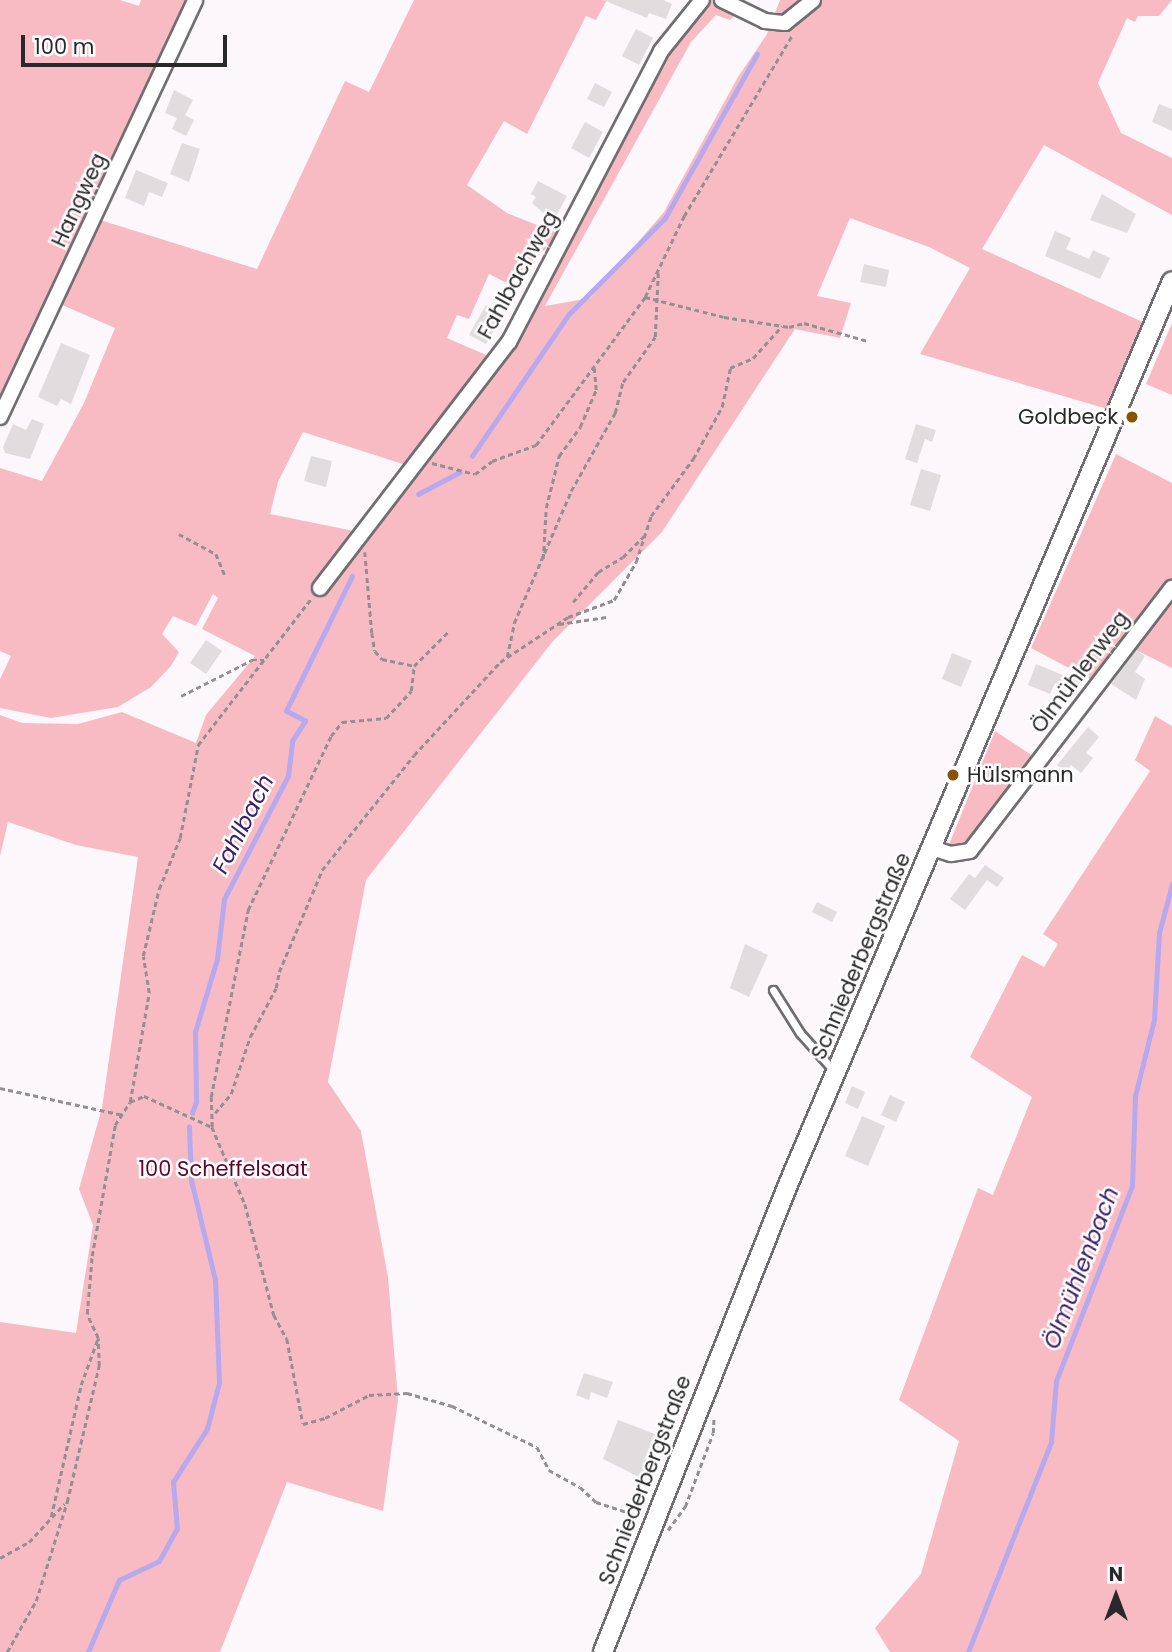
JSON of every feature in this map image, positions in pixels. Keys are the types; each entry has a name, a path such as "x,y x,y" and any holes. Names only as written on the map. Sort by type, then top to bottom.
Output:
{"street":[{"name":"Hangweg","path":"0,417 195,0"},
{"name":"Fahlbachweg","path":"320,588 509,342 661,51 702,0"},
{"path":"722,0 765,21 785,23 813,0"},
{"name":"Schniederbergstraße","path":"603,1652 659,1528 713,1368 1172,281"},
{"name":"Ölmühlenweg","path":"932,848 951,854 970,851 1172,588"}],"lane":[{"path":"773,990 800,1033 836,1073"}],"path":[{"path":"419,460 475,474 492,461 537,445 645,297 684,216 791,40 799,14"},
{"path":"507,657 514,623 571,491 615,413 624,382 655,337 659,297 658,270"},
{"path":"645,297 659,297 724,317 782,326 804,323 868,341"},
{"path":"215,1113 231,1094 250,1037 276,988 322,870 414,755 507,657 555,625 614,600 645,536 650,516 693,459 722,407 730,368 754,358 782,326"},
{"path":"543,559 551,485 559,456 580,428 596,390 594,366"},
{"path":"179,534 216,554 225,575"},
{"path":"360,535 375,651 382,659 414,666"},
{"path":"573,603 597,572 624,557 645,536"},
{"path":"8,1652 36,1601 67,1502 99,1366 99,1338 87,1314 87,1292 115,1125 130,1102 149,993 143,956 159,889 180,838 198,745 320,588"},
{"path":"555,625 606,617"},
{"path":"449,631 414,666 411,691 386,718 342,722 331,736 248,910 211,1097 215,1113 212,1127 245,1204 274,1315 287,1339 303,1423 325,1418 369,1395 407,1393 452,1406 537,1447 549,1469 596,1502 659,1528"},
{"path":"181,696 252,660 264,660"},
{"path":"0,1088 122,1115"},
{"path":"130,1102 144,1097 212,1127"},
{"path":"51,1517 81,1385 99,1338"},
{"path":"0,1558 29,1542 67,1502"}],"green space":[{"name":"100 Scheffelsaat","path":"0,0 120,0 139,6 141,0 192,0 97,219 257,269 345,81 369,92 414,0 607,0 596,20 586,16 527,134 504,121 467,185 507,213 562,235 507,283 489,274 469,319 457,315 447,338 493,358 409,466 303,432 278,482 270,514 359,532 511,343 677,32 706,0 716,0 738,11 730,20 716,15 691,42 545,306 590,298 664,212 738,77 767,34 780,0 1172,0 1159,16 1138,16 1135,22 1127,18 1098,83 1121,133 1172,158 1172,215 1044,145 982,249 1145,323 1172,259 1111,410 920,354 970,268 929,247 850,218 817,296 851,303 840,338 795,329 662,532 553,641 366,880 328,1082 361,1131 388,1277 398,1400 383,1511 287,1482 220,1652 0,1652 0,1322 76,1333 93,1225 79,1189 102,1108 138,857 76,845 8,822 0,856 0,715 22,723 78,724 122,712 196,743 206,715 255,656 202,629 218,598 213,594 196,626 173,616 162,634 179,652 171,666 151,687 118,707 51,718 0,708 0,679 11,656 0,651 0,468 42,481 84,403 115,328 51,300 0,408"},
{"path":"1172,323 1172,395 1146,384"},
{"path":"1116,454 1172,483 1172,582 1090,679 1031,648"},
{"path":"1172,592 1172,668 1128,646"},
{"path":"1155,716 1172,726 1172,1652 890,1652 875,1628 921,1574 959,1441 899,1400 978,1188 993,1195 1032,1097 970,1057 1022,955 1044,967 1058,944 1043,934 1150,771 1135,760"},
{"path":"995,731 1036,758 969,843 948,847"}],"building":[{"path":"603,0 663,0 672,4 666,19 649,13 647,18"},
{"path":"636,29 653,38 639,65 622,56"},
{"path":"595,83 612,92 604,107 587,99"},
{"path":"174,90 193,100 185,115 194,120 186,136 172,129 177,118 165,113"},
{"path":"1159,104 1172,109 1172,131 1152,122"},
{"path":"585,122 603,132 589,158 571,148"},
{"path":"182,143 200,149 189,182 170,174"},
{"path":"136,170 168,183 162,197 149,192 144,206 125,198"},
{"path":"538,181 567,196 553,222 532,203 536,197 531,194"},
{"path":"1102,194 1136,214 1127,233 1090,220"},
{"path":"1055,231 1071,238 1066,249 1089,259 1093,250 1110,258 1100,279 1045,256"},
{"path":"864,264 889,270 886,287 860,282"},
{"path":"486,305 503,315 486,344 469,335"},
{"path":"61,343 90,355 71,404 61,399 57,406 38,397"},
{"path":"32,419 44,424 30,459 5,453 3,447 13,424 26,430"},
{"path":"916,424 936,430 932,442 925,439 917,463 905,459"},
{"path":"311,456 332,461 326,487 304,481"},
{"path":"921,469 941,475 930,511 910,505"},
{"path":"206,640 222,651 206,674 190,663"},
{"path":"1136,650 1145,656 1135,672 1145,679 1136,700 1111,684"},
{"path":"952,653 972,661 961,687 942,679"},
{"path":"1036,664 1070,678 1073,671 1083,677 1072,694 1055,683 1050,694 1028,685"},
{"path":"1088,727 1099,737 1086,753 1093,758 1081,773 1071,765 1066,772 1057,765"},
{"path":"985,865 1004,878 997,887 987,880 965,910 950,899 969,874 975,878"},
{"path":"817,902 837,912 832,922 812,912"},
{"path":"745,944 768,955 749,997 730,988"},
{"path":"852,1086 865,1092 858,1109 845,1103"},
{"path":"890,1095 905,1102 896,1122 881,1115"},
{"path":"862,1116 885,1126 868,1166 845,1156"},
{"path":"584,1373 613,1382 607,1398 591,1392 589,1400 576,1395"},
{"path":"618,1420 663,1437 645,1480 603,1459"}],"waterway":[{"path":"472,456 569,314 665,218 757,54"},
{"name":"Fahlbach","path":"418,494 460,472"},
{"name":"Fahlbach","path":"192,1113 196,1102 195,1032 217,959 224,899 288,776 292,741 305,721 286,711 352,576"},
{"name":"Ölmühlenbach","path":"968,1652 1051,1442 1056,1381 1132,1186 1135,1096 1154,1020 1159,933 1172,884"},
{"name":"Fahlbach","path":"88,1652 119,1580 159,1561 177,1529 173,1482 207,1429 219,1383 215,1280 191,1180 189,1127"}],"place":[{"name":"Goldbeck","path":"1132,417"},
{"name":"Hülsmann","path":"953,775"}]}
